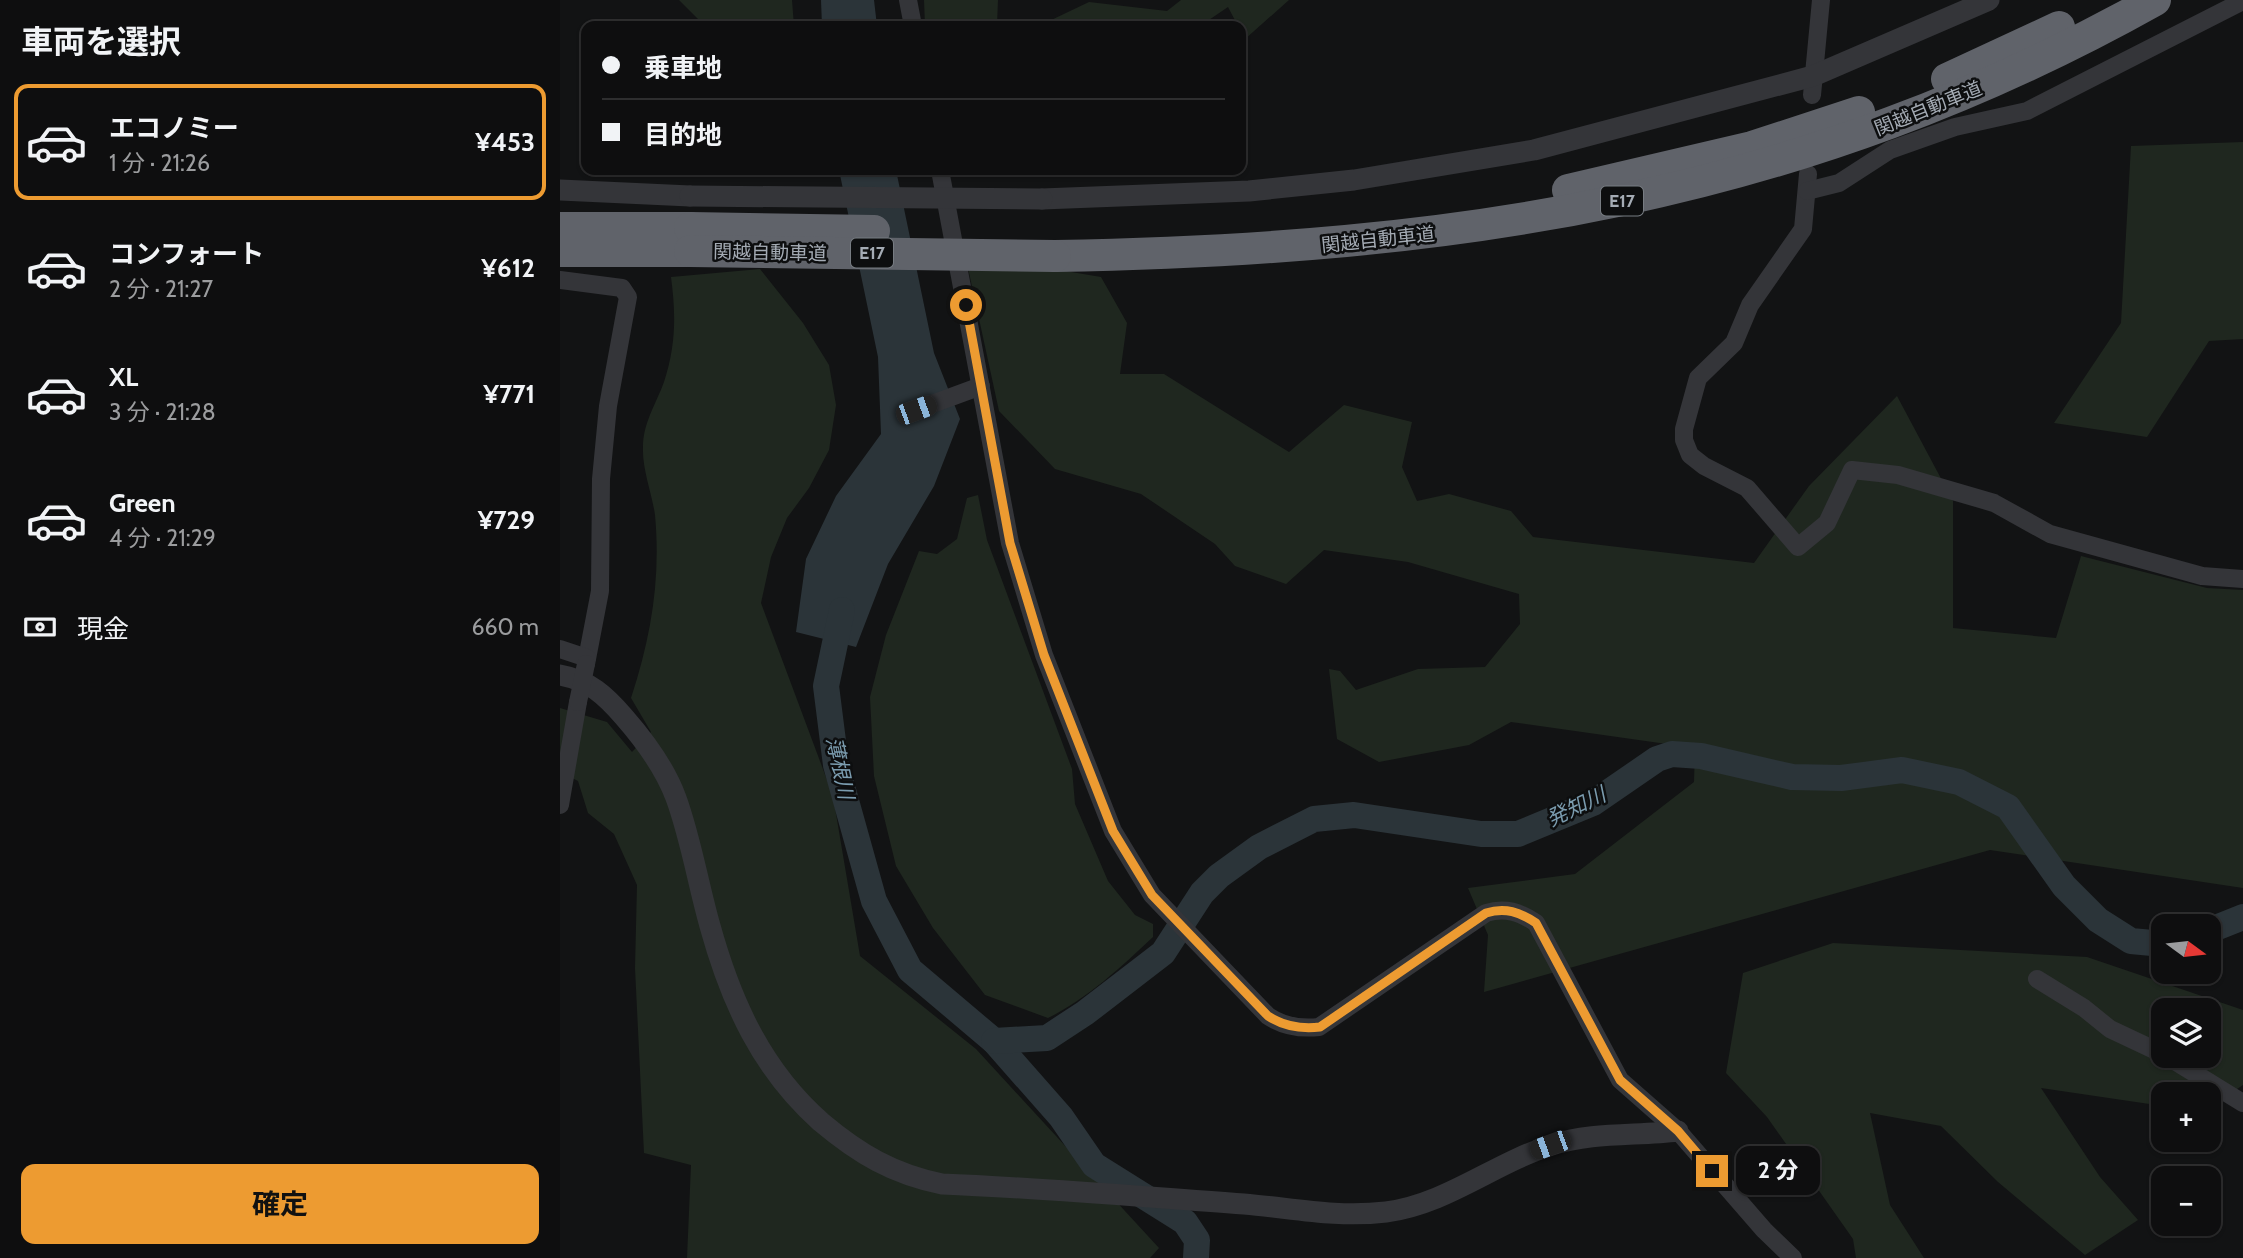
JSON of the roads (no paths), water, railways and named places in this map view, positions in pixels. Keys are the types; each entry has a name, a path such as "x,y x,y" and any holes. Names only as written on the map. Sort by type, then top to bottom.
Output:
{"highway":[{"name":"関越自動車道","path":"1053,245 1142,233 1314,224 1497,203 1582,187 1752,147 1841,119 1943,81 2111,0"},
{"name":"関越自動車道","path":"560,228 690,240 1053,245 1230,251 1404,237 1495,225 1675,190 1762,167 1935,108 2022,70 2155,0"},
{"name":"関越自動車道","path":"560,251 690,240"}],"street":[{"path":"908,0 912,21"},
{"path":"1812,85 1821,0"},
{"path":"560,190 690,196 1042,199 1250,191 1443,167 1534,150 1812,85 1989,0"},
{"path":"2243,1 2028,111 1955,127 1890,150 1839,183 1807,182 1803,229 1793,248 1750,305 1734,343 1698,378 1684,429 1684,440 1690,456 1747,488 1798,547 1827,523 1852,470 1868,470 1898,475 1994,503 2050,534 2202,576 2243,579"},
{"path":"941,175 1010,543 1044,655 1113,831 1152,895 1268,1016 1285,1024 1310,1028 1320,1027 1486,913 1499,909 1525,915 1536,923 1620,1080 1678,1131 1764,1230 1793,1258"},
{"path":"560,280 610,285 622,288 628,297 608,406 601,479 600,591 560,805"},
{"path":"916,410 981,386"},
{"path":"560,649 587,661"},
{"path":"560,675 571,677 605,694 652,753 676,797 711,930 744,1020 778,1079 846,1143 877,1164 928,1181 1252,1205 1331,1215 1390,1211 1421,1204 1468,1185 1528,1153 1571,1139 1678,1131"},
{"path":"2037,979 2084,1008 2110,1029 2151,1049"},
{"path":"2185,1068 2243,1103"}],"waterway":[{"name":"薄根川","path":"842,610 826,686 836,765 874,901 910,970 994,1041 1061,1117 1094,1165 1185,1222 1197,1240 1196,1258"},
{"name":"発知川","path":"994,1041 1047,1038 1085,1013 1163,953 1202,893 1219,876 1259,847 1314,819 1354,815 1481,834 1518,834 1593,803 1657,759 1672,754 1701,756 1792,777 1841,778 1902,770 1959,782 2008,807 2064,886 2098,920 2131,941 2151,943"},
{"name":"発知川","path":"2221,926 2243,917"}]}
